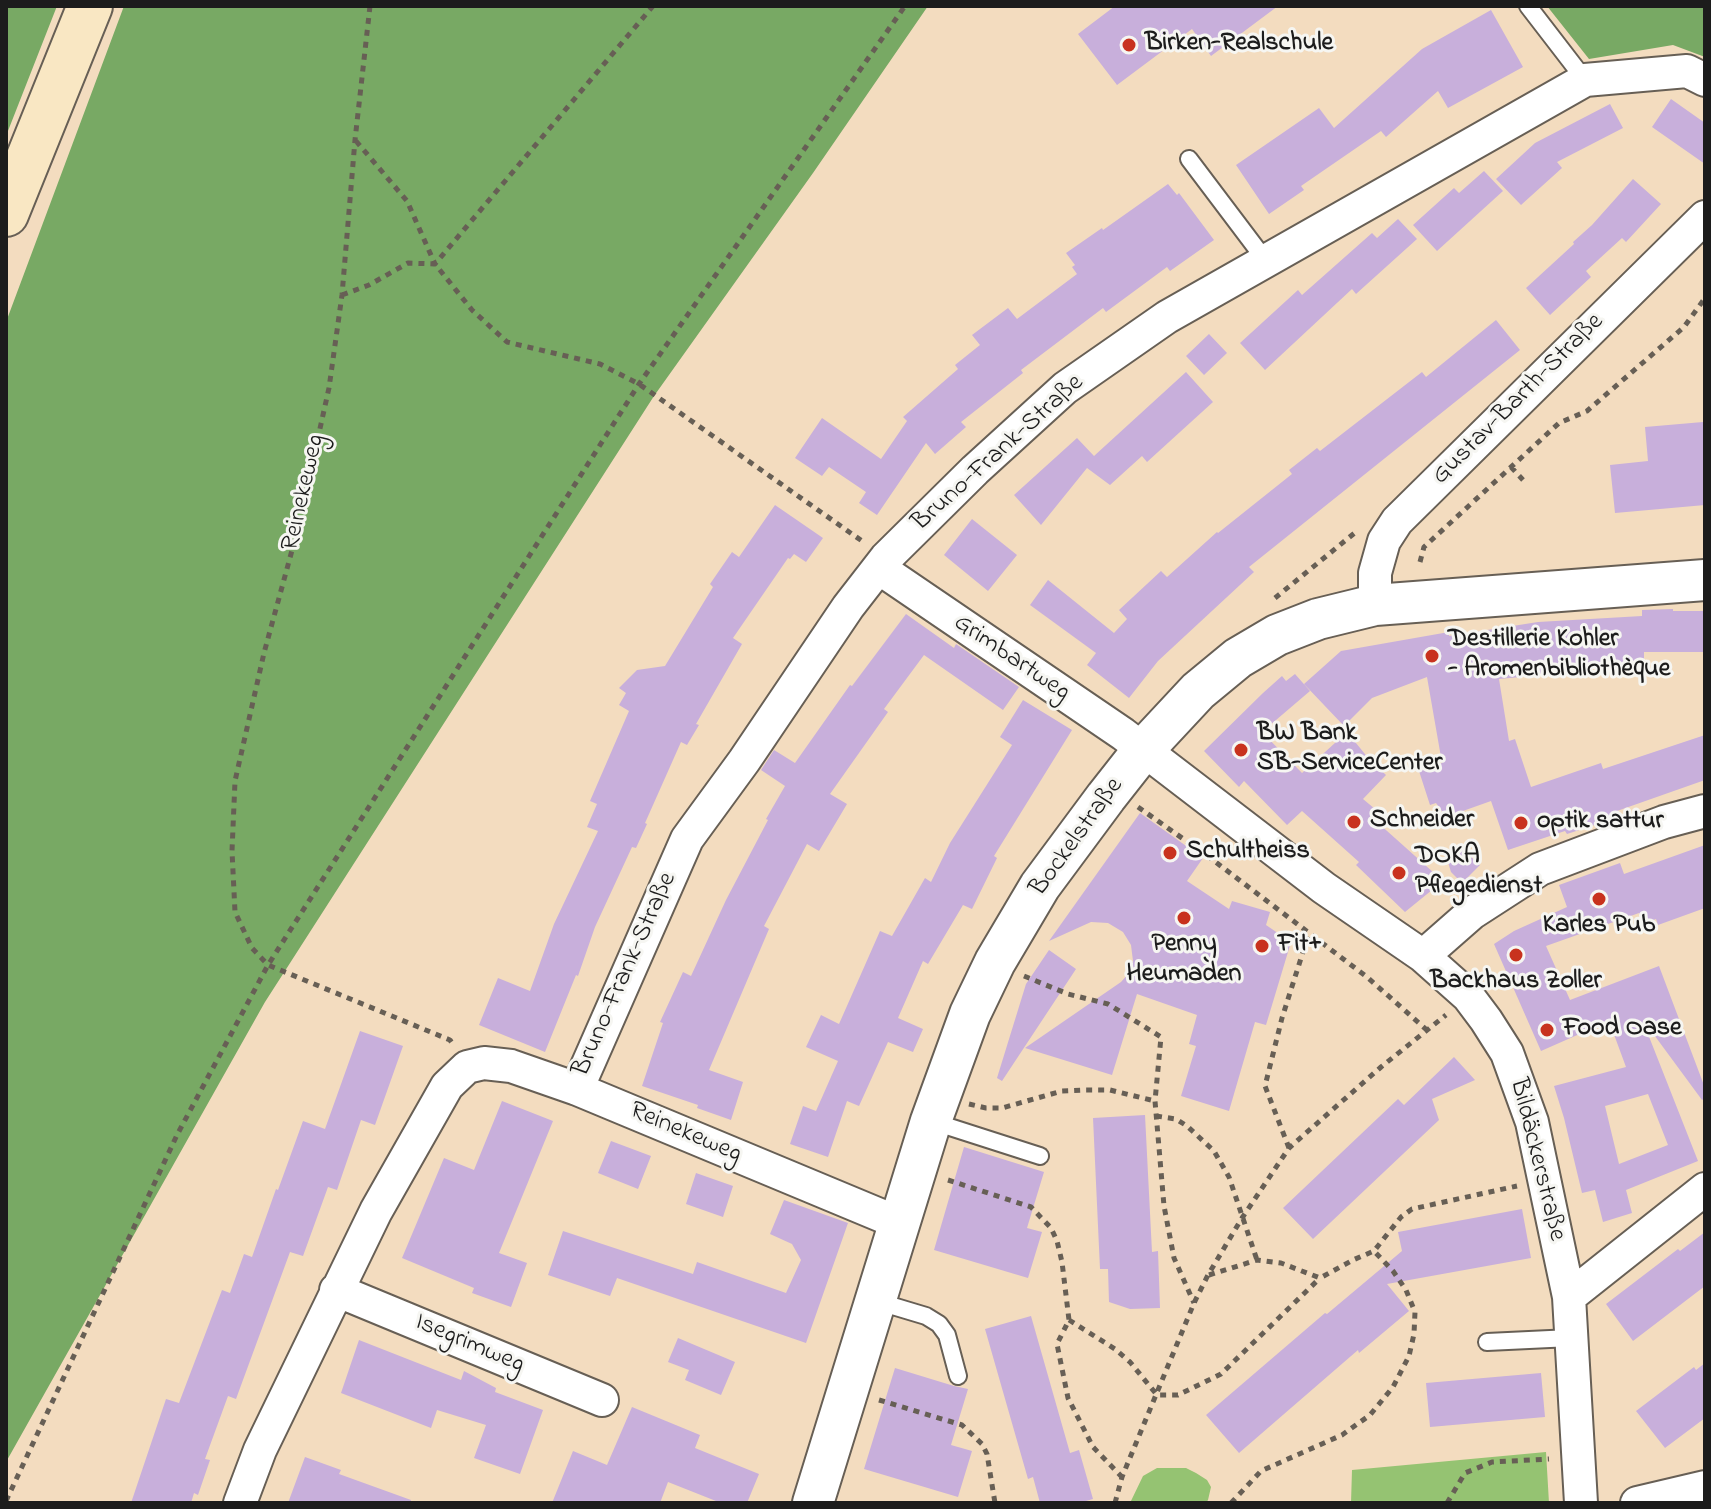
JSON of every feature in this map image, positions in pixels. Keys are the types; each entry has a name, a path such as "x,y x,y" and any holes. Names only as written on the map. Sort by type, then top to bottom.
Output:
{"main road":[{"path":"6,214 90,6"}],"street":[{"name":"Bruno-Frank-Straße","path":"577,1089 687,839 848,607 882,563 975,470 1065,388 1167,317 1585,80 1687,71 1705,80"},
{"name":"Gustav-Barth-Straße","path":"1375,605 1375,573 1384,541 1397,521 1705,217"},
{"name":"Grimbartweg","path":"882,563 1143,750"},
{"name":"Bockelstraße","path":"813,1503 916,1170 970,1014 995,962 1040,886 1143,750 1198,691 1238,658 1277,635 1318,619 1375,605 1705,580"},
{"name":"Bildäckerstraße","path":"1143,750 1324,888 1423,956 1468,996 1507,1053 1532,1122 1569,1297 1581,1503"},
{"path":"1423,956 1472,913 1540,869 1664,822 1705,811"},
{"name":"Reinekeweg","path":"467,1067 484,1063 511,1066 577,1089 899,1223"},
{"path":"240,1503 260,1450 376,1211 442,1093 467,1067"},
{"path":"1569,1297 1705,1189"},
{"name":"Isegrimweg","path":"336,1290 602,1400"},
{"path":"1637,1503 1705,1487"}],"lane":[{"path":"1528,6 1585,80"},
{"path":"1189,159 1266,261"},
{"path":"936,1109 1040,1156"},
{"path":"874,1301 926,1316 939,1324 947,1335 958,1376"},
{"path":"1487,1342 1571,1338"}],"path":[{"name":"Reinekeweg","path":"268,965 252,948 235,912 232,851 235,781 329,388 342,295 370,6"},
{"path":"435,264 653,6"},
{"path":"6,1501 177,1135 268,965 639,384 905,6"},
{"path":"355,140 407,201 435,264 472,310 507,342 600,364 639,384 882,563"},
{"path":"342,295 369,285 408,263 435,264"},
{"path":"1437,600 1422,575 1420,562 1424,547 1559,423 1587,411 1684,327 1705,298"},
{"path":"1511,467 1523,480"},
{"path":"1265,606 1356,531 1384,541 1420,562"},
{"path":"1106,797 1140,807 1367,977 1428,1031"},
{"path":"1289,1148 1265,1086 1282,1018 1309,933"},
{"path":"995,962 1068,994 1108,1004 1161,1037 1155,1101 1164,1206 1174,1258 1194,1303"},
{"path":"268,965 450,1040 467,1067"},
{"path":"1115,1503 1122,1477 1194,1303 1242,1218 1289,1148 1468,996"},
{"path":"936,1109 1002,1108 1062,1091 1110,1090 1155,1101"},
{"path":"1156,1116 1176,1119 1214,1151 1229,1177 1257,1260"},
{"path":"916,1170 1031,1207 1051,1228 1062,1262 1069,1320 1057,1344 1068,1398 1093,1447 1122,1477"},
{"path":"1157,1395 1178,1395 1221,1374 1320,1278 1374,1251 1401,1217 1412,1209 1544,1180"},
{"path":"1231,1503 1261,1471 1342,1435 1370,1415 1393,1387 1409,1356 1415,1312 1406,1290 1374,1251"},
{"path":"1208,1275 1257,1260 1281,1263 1320,1278"},
{"path":"1069,1320 1115,1349 1157,1395"},
{"path":"847,1390 962,1425 982,1444 987,1454 995,1503"},
{"path":"1447,1503 1465,1473 1492,1462 1578,1457"}],"green space":[{"path":"6,6 57,6 6,136"},
{"path":"124,6 928,6 654,396 265,1002 6,1462 6,322"},
{"path":"1547,6 1705,6 1705,57 1673,45 1589,59"},
{"path":"1546,1452 1549,1503 1351,1503 1352,1470"},
{"path":"1157,1468 1186,1468 1207,1480 1211,1487 1206,1503 1130,1503 1143,1476"}],"building":[{"name":"Birken-Realschule","path":"1115,6 1278,6 1211,56 1192,29 1117,85 1078,34"},
{"path":"1491,10 1523,67 1448,108 1438,91 1386,137 1381,131 1301,186 1304,190 1269,214 1236,165 1319,108 1334,128 1422,49"},
{"path":"1671,99 1705,123 1705,164 1652,127"},
{"path":"1610,104 1623,128 1557,162 1562,168 1521,205 1496,179 1535,143"},
{"path":"1484,171 1503,191 1437,251 1413,225 1454,188 1459,193"},
{"path":"1633,179 1661,204 1626,242 1622,238 1586,271 1591,277 1550,315 1526,288 1574,244"},
{"path":"1168,184 1177,195 1179,193 1214,240 1170,271 1167,267 1106,312 1103,308 1021,370 1023,373 961,422 966,427 935,454 926,443 877,515 859,503 866,492 829,467 822,476 795,458 822,418 881,459 907,421 903,417 958,369 955,365 980,345 972,335 1008,308 1017,319 1077,274 1072,267 1075,265 1066,253"},
{"path":"1398,219 1417,239 1356,294 1352,289 1265,370 1240,343 1298,290 1302,295 1372,233 1377,238"},
{"path":"1496,320 1520,350 1249,567 1254,572 1158,661 1129,698 1087,665 1096,653 1030,605 1048,580 1114,633 1127,619 1119,610 1161,571 1167,577 1217,532 1292,474 1289,470 1317,448 1320,451 1422,372 1426,377"},
{"path":"1209,334 1227,353 1204,375 1186,356"},
{"path":"1186,372 1213,402 1147,462 1142,456 1110,485 1087,468 1041,525 1014,495 1077,438 1094,456"},
{"path":"1703,422 1705,505 1615,513 1610,465 1648,461 1645,427"},
{"path":"775,505 823,538 806,562 794,554 788,558 733,638 742,644 687,745 681,742 636,848 632,847 595,927 578,976 545,1052 479,1025 498,978 530,991 554,924 598,831 587,827 597,804 590,801 629,711 619,705 626,693 619,688 637,670 665,666 713,587 710,584 732,552 739,557"},
{"path":"972,519 1017,555 988,591 944,555"},
{"path":"1642,610 1705,611 1705,652 1644,652 1644,662 1576,667 1576,672 1499,679 1509,741 1515,739 1531,787 1601,763 1603,769 1705,735 1705,780 1617,811 1619,817 1508,850 1491,801 1446,817 1436,803 1430,805 1419,771 1442,763 1427,677 1372,698 1344,726 1304,684 1341,651 1449,632 1449,636 1538,622 1642,616"},
{"path":"906,614 954,648 956,644 1019,687 1003,710 924,655 884,709 888,712 830,794 847,804 819,851 807,844 764,926 769,929 709,1070 743,1082 731,1120 642,1086 663,1023 660,1022 683,972 691,976 785,786 761,770 774,750 795,763 850,685"},
{"path":"1295,674 1310,691 1262,732 1302,773 1347,732 1386,775 1363,799 1375,809 1371,814 1443,881 1405,912 1356,865 1359,862 1302,811 1287,825 1244,781 1239,787 1204,751 1282,676 1286,681"},
{"path":"1023,700 1072,730 994,856 997,858 972,909 963,905 928,964 923,961 898,1018 923,1029 913,1052 888,1042 859,1106 847,1101 828,1157 790,1144 803,1106 816,1111 838,1061 806,1047 821,1015 839,1024 880,931 892,936 925,878 931,882 950,843 1012,745 1000,737"},
{"path":"1140,813 1203,858 1187,881 1229,909 1232,901 1270,912 1266,925 1291,942 1266,1025 1255,1022 1229,1111 1181,1096 1196,1046 1189,1044 1197,1015 1137,994 1112,1075 1025,1048 1121,982 1129,973 1133,961 1131,945 1123,932 1108,923 1091,922 1049,941"},
{"path":"1705,845 1705,908 1658,925 1656,919 1643,924 1639,913 1546,946 1570,1000 1659,966 1705,1088 1705,1098 1702,1100 1649,1028 1646,1029 1698,1161 1626,1190 1632,1213 1603,1222 1595,1190 1582,1193 1554,1086 1626,1067 1609,1021 1541,1051 1494,944 1514,931 1567,907 1559,885 1620,863 1624,874","holes":["1648,1094 1668,1145 1619,1164 1605,1106"]},
{"path":"1459,846 1480,865 1462,883 1451,872 1447,859"},
{"path":"1049,950 1076,969 1002,1081 997,1078 1026,984"},
{"path":"360,1031 403,1046 375,1125 361,1120 337,1190 328,1187 303,1256 290,1252 236,1399 228,1396 205,1459 210,1460 198,1495 194,1493 191,1503 131,1503 166,1399 179,1403 222,1290 230,1293 244,1254 252,1257 303,1121 325,1129"},
{"path":"1454,1057 1475,1080 1432,1099 1439,1120 1313,1239 1283,1208 1398,1099 1404,1105"},
{"path":"502,1101 553,1121 499,1253 527,1263 511,1307 472,1293 474,1288 402,1258 444,1158 474,1170"},
{"path":"1145,1115 1152,1252 1158,1251 1160,1308 1130,1309 1109,1302 1108,1269 1100,1269 1093,1118"},
{"path":"611,1141 651,1156 638,1189 598,1173"},
{"path":"964,1147 1044,1172 1027,1228 1042,1232 1028,1278 934,1250"},
{"path":"696,1173 733,1186 723,1217 686,1204"},
{"path":"784,1200 848,1223 806,1343 617,1278 610,1296 548,1275 563,1231 693,1274 697,1262 786,1293 801,1260 792,1244 770,1234"},
{"path":"1522,1209 1531,1258 1387,1284 1409,1311 1359,1353 1358,1350 1239,1453 1206,1415 1402,1251 1398,1232"},
{"path":"1705,1232 1705,1286 1633,1341 1606,1304"},
{"path":"1031,1316 1070,1453 1079,1450 1093,1499 1079,1503 1040,1503 1033,1477 1028,1479 985,1329"},
{"path":"678,1338 735,1362 721,1395 685,1380 689,1370 668,1362"},
{"path":"359,1340 461,1380 464,1371 496,1388 495,1392 543,1410 520,1474 474,1458 486,1425 437,1410 431,1428 341,1393"},
{"path":"1705,1363 1705,1418 1665,1448 1636,1411 1694,1367 1696,1370"},
{"path":"895,1368 968,1389 951,1445 972,1451 958,1497 864,1469"},
{"path":"1541,1373 1545,1417 1430,1427 1426,1383"},
{"path":"632,1407 700,1435 695,1448 759,1474 747,1503 721,1503 668,1482 660,1503 552,1503 573,1451 607,1465"},
{"path":"305,1457 341,1470 339,1474 411,1500 410,1503 288,1503"}],"place":[{"name":"Birken-Realschule","path":"1129,45"},
{"name":"Destillerie Kohler - Aromenbibliothèque","path":"1432,656"},
{"name":"BW Bank SB-ServiceCenter","path":"1241,750"},
{"name":"Schneider","path":"1354,822"},
{"name":"optik sattur","path":"1521,823"},
{"name":"Schultheiss","path":"1170,853"},
{"name":"DOKA Pflegedienst","path":"1399,873"},
{"name":"Karles Pub","path":"1599,899"},
{"name":"Penny Heumaden","path":"1184,918"},
{"name":"Fit+","path":"1262,946"},
{"name":"Backhaus Zoller","path":"1516,955"},
{"name":"Food Oase","path":"1547,1030"}]}
